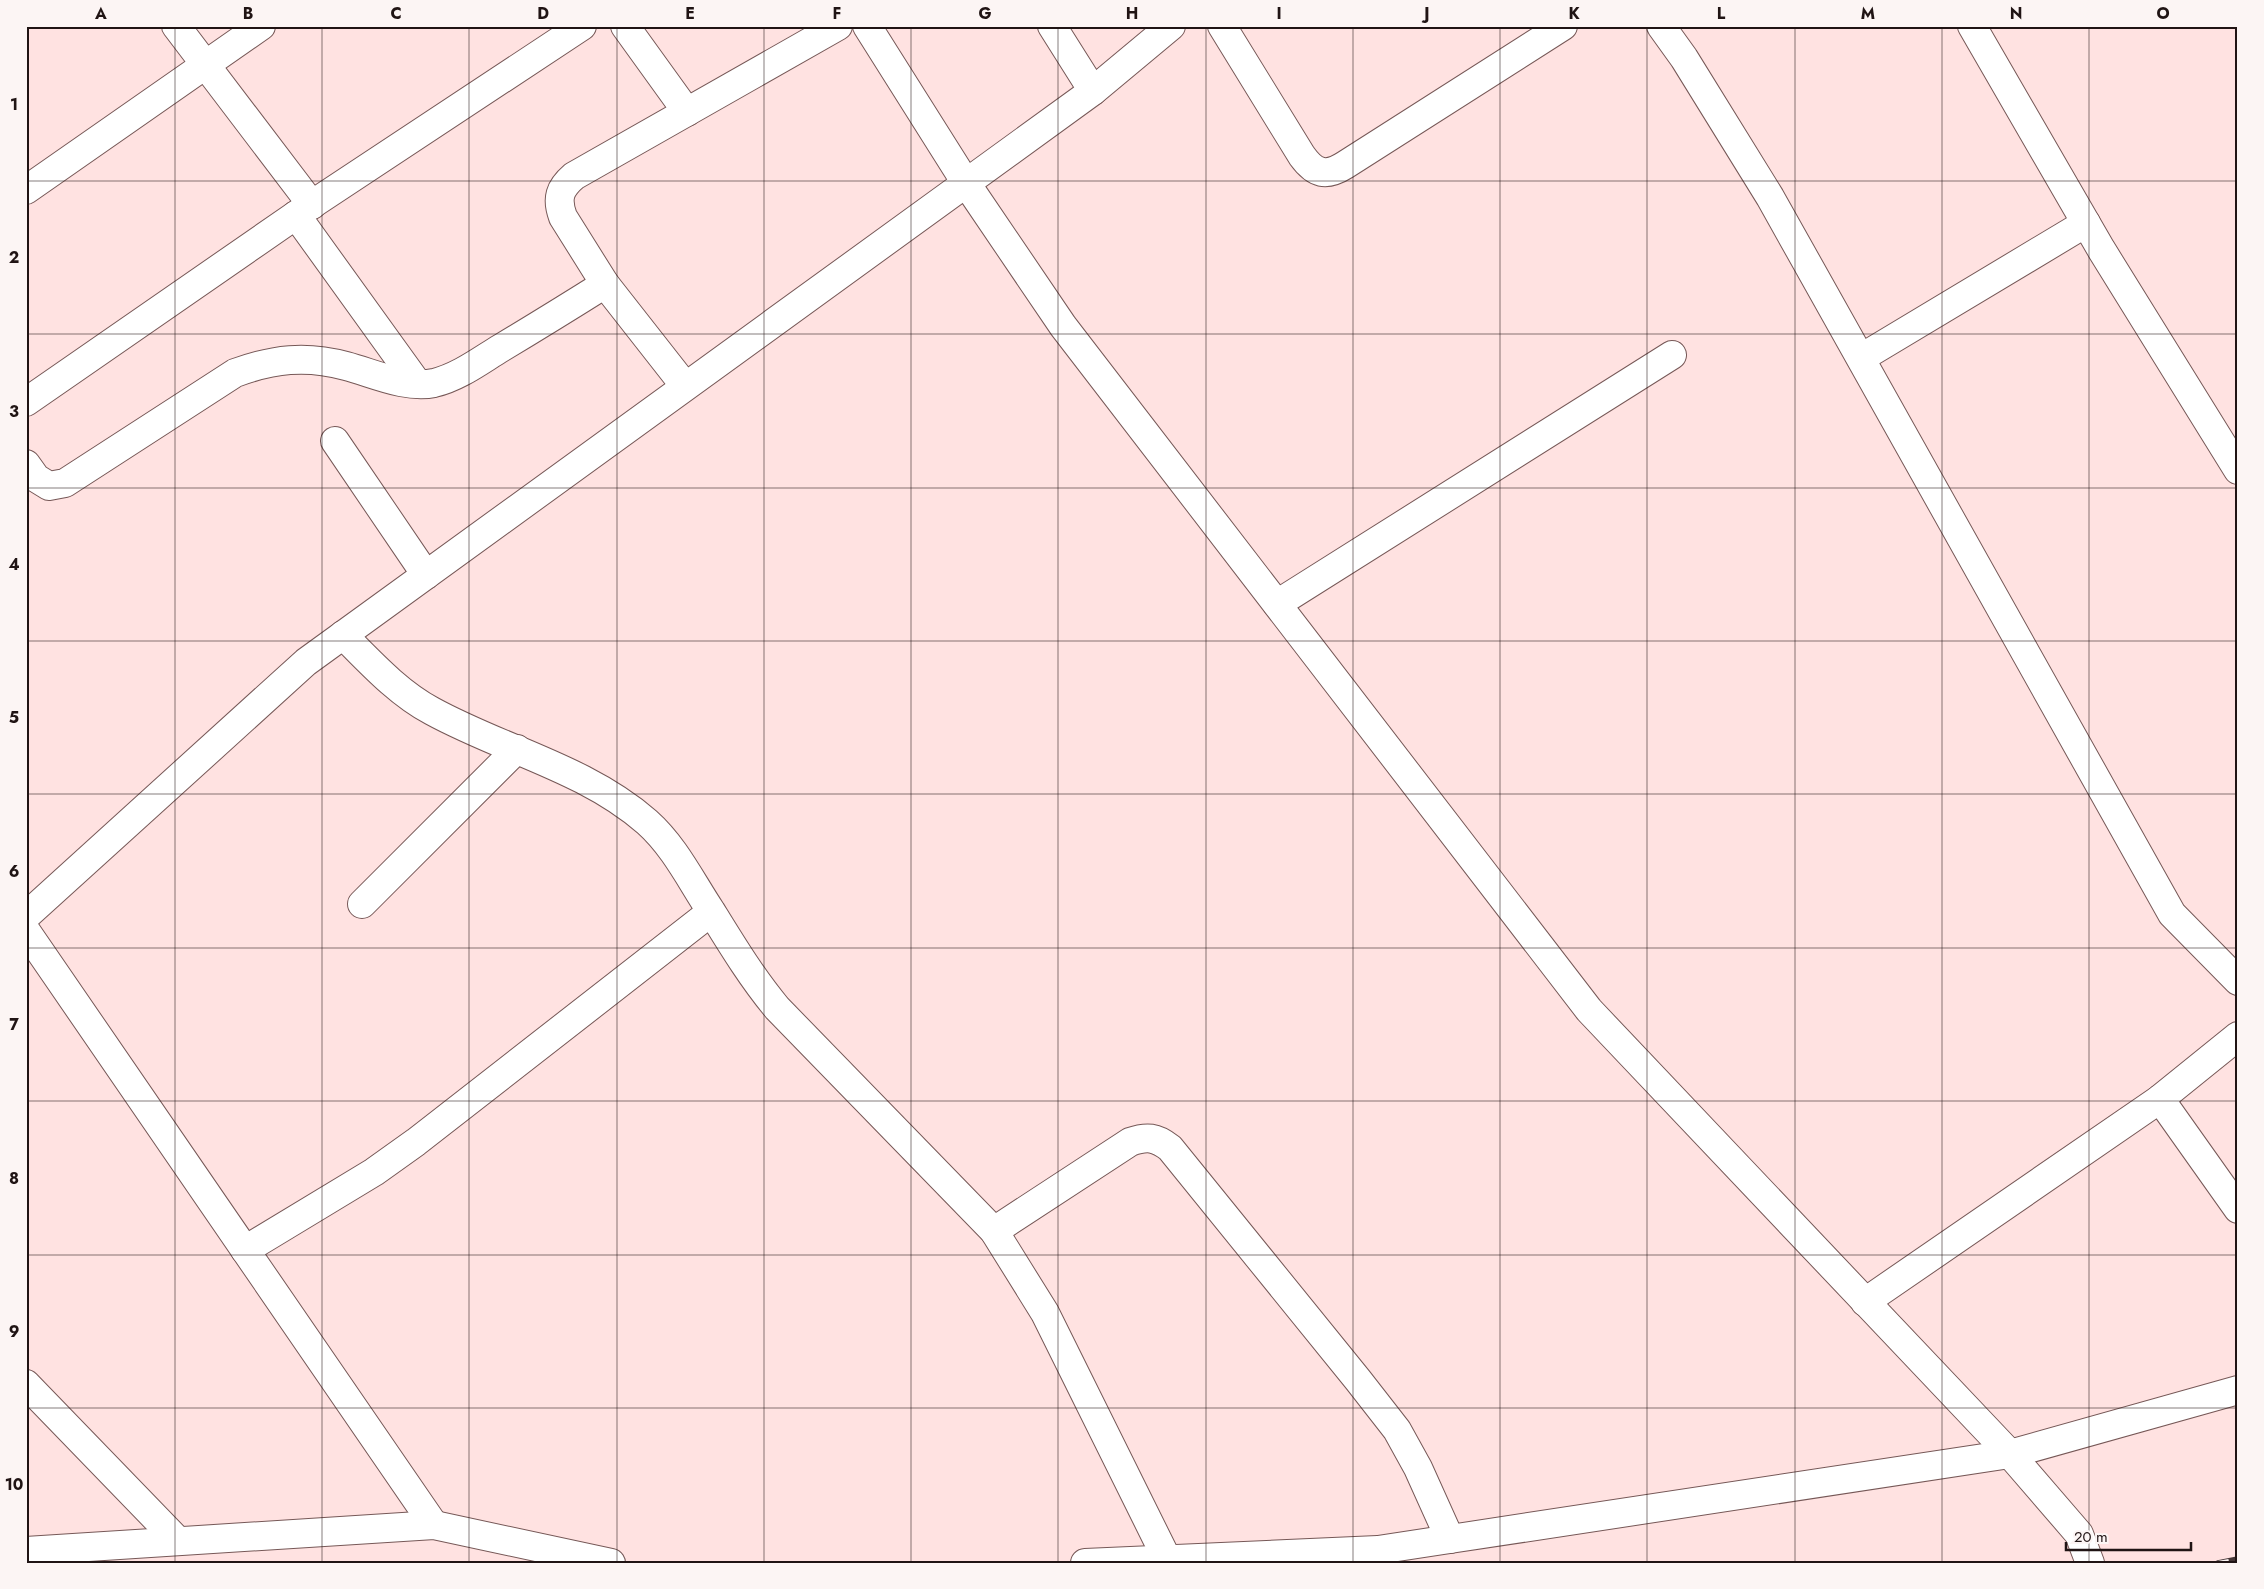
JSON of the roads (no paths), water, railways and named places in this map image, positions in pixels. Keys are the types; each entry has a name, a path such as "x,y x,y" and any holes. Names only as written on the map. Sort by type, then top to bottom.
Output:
{"street":[{"path":"176,26 206,64 417,383"},
{"path":"26,190 261,26"},
{"path":"26,402 304,210 582,26"},
{"path":"625,26 687,112"},
{"path":"685,386 605,284 563,217 559,206 559,194 563,185 574,176 838,26"},
{"path":"867,26 966,183 1064,326 1589,1010 2010,1454 2079,1534 2090,1563"},
{"path":"1052,26 1093,91"},
{"path":"26,916 306,662 1093,91 1171,26"},
{"path":"1222,26 1302,156 1317,172 1326,174 1340,169 1563,26"},
{"path":"1661,26 1684,58 1770,197 2172,914 2238,981"},
{"path":"1972,26 2086,223 2238,470"},
{"path":"1861,358 2086,223"},
{"path":"26,464 36,478 49,486 65,483 235,373 263,362 290,359 313,360 344,365 417,383 434,383 461,372 605,284"},
{"path":"1277,604 1672,355"},
{"path":"335,441 426,575"},
{"path":"342,635 389,680 430,710 559,767 611,795 648,823 676,855 752,977 777,1008 994,1230 1045,1313 1167,1559"},
{"path":"362,904 518,749"},
{"path":"245,1250 374,1172 416,1142 711,912"},
{"path":"29,941 434,1525"},
{"path":"1866,1302 2160,1098 2238,1036"},
{"path":"2160,1098 2238,1209"},
{"path":"994,1230 1130,1142 1143,1137 1152,1137 1161,1141 1170,1148 1397,1430 1418,1468 1450,1539"},
{"path":"26,1384 178,1541"},
{"path":"1085,1563 1378,1550 2010,1454 2238,1390"},
{"path":"26,1551 434,1525 611,1563"}],"railway":[{"path":"2218,1563 2238,1559"}]}
